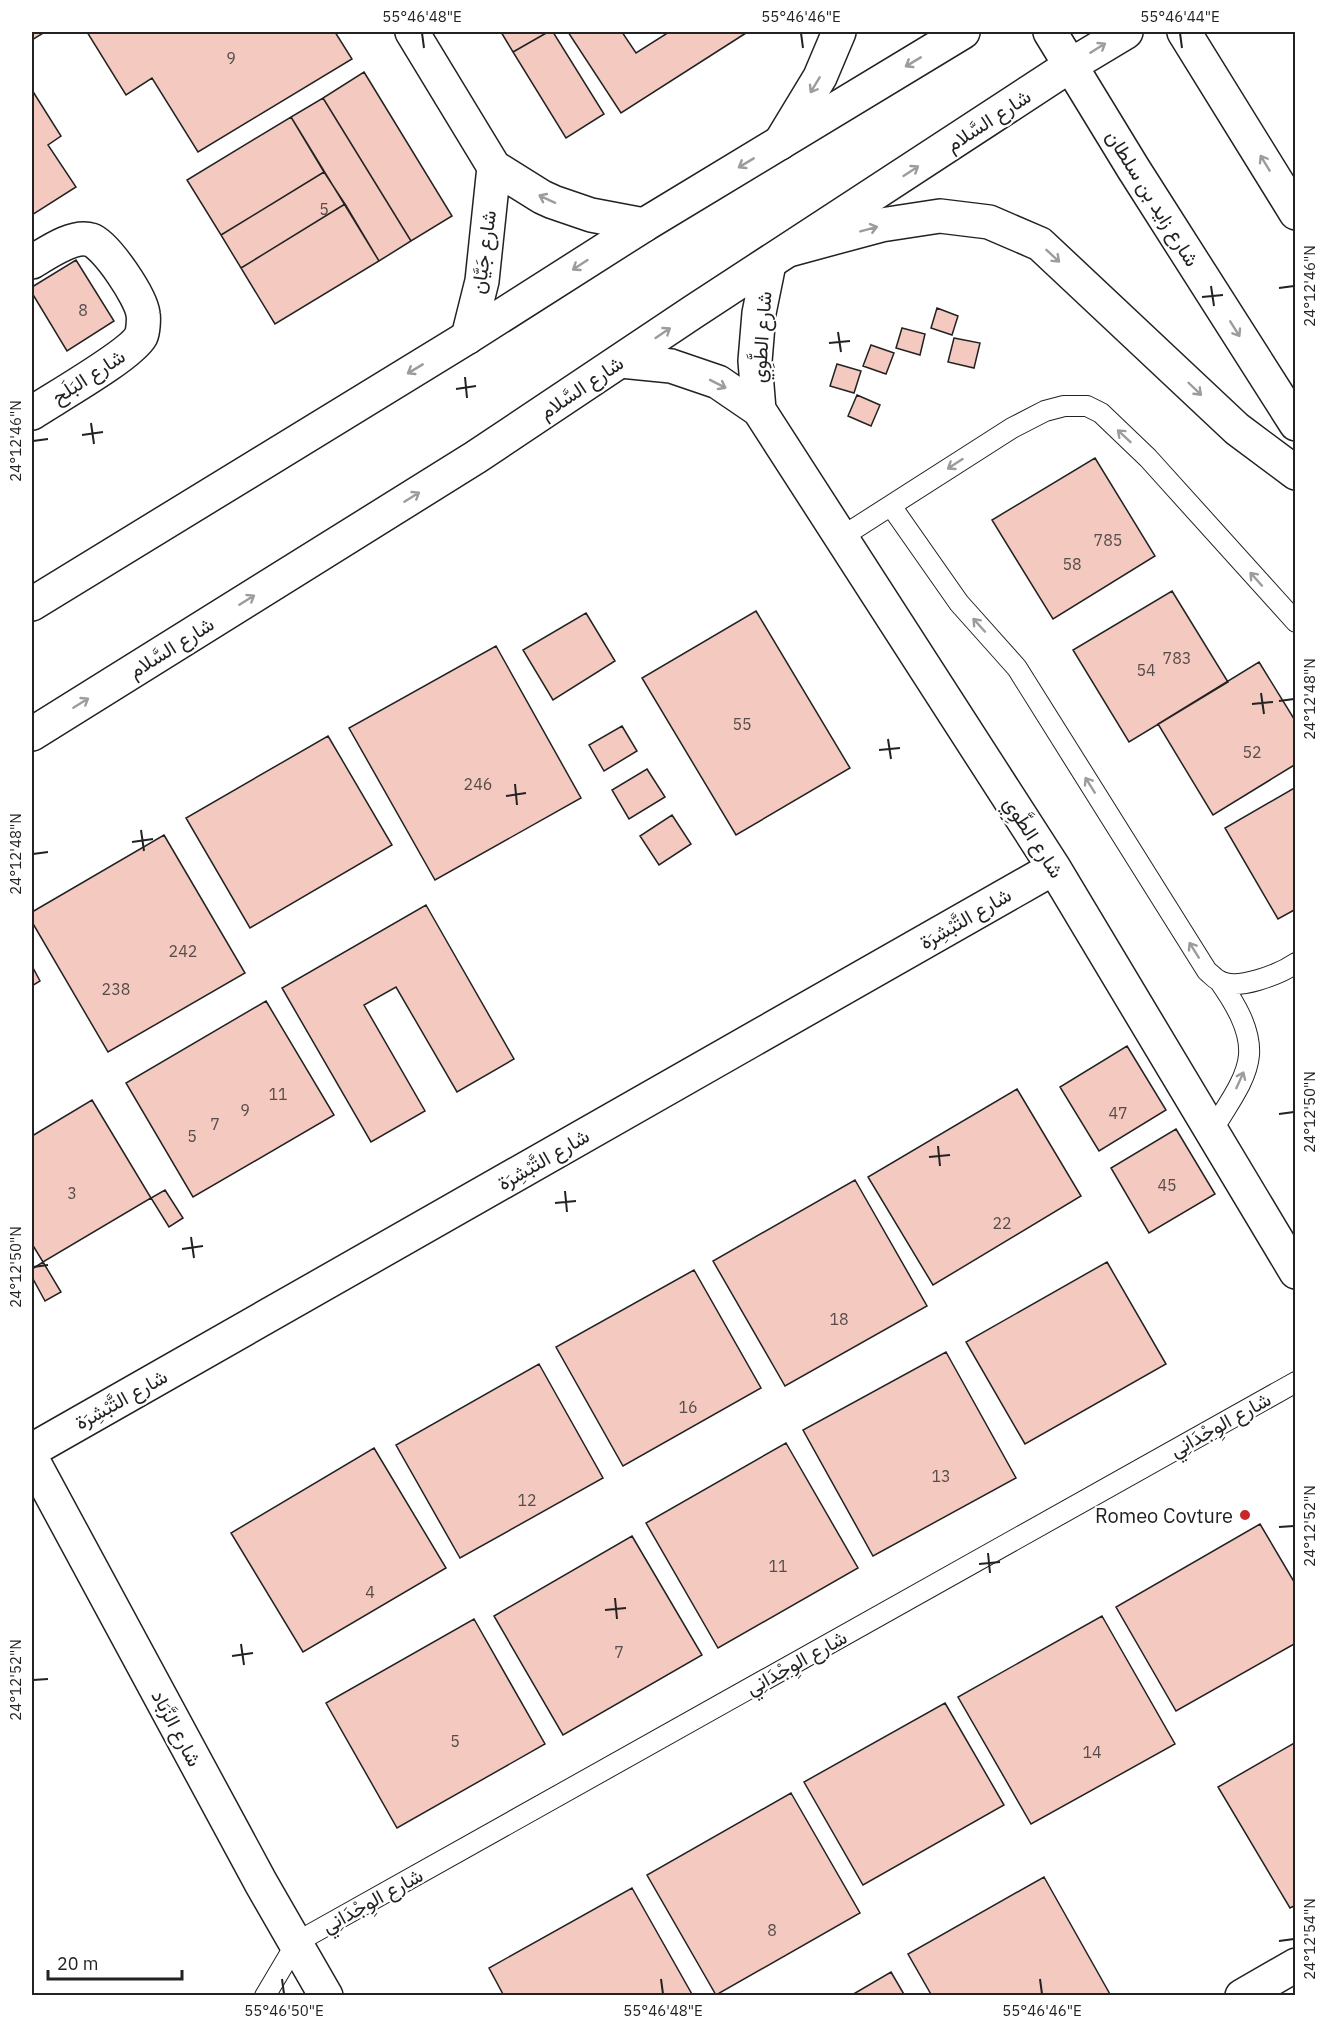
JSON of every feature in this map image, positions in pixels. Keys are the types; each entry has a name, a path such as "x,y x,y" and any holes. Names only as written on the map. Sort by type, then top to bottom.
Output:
{"main road":[{"path":"412,32 494,166 553,202 591,215 644,225"},
{"path":"780,143 820,77 839,32"},
{"path":"33,601 468,337 644,225 963,32"},
{"name":"شارع زايد بن سلطان","path":"1050,32 1133,168 1296,424"},
{"name":"شارع السَّلام","path":"32,734 476,457 1071,65 1126,32"},
{"path":"1184,32 1296,213"},
{"name":"شارع جَيَّان","path":"468,337 482,281 494,166"},
{"path":"780,257 881,225 940,216 989,222 1040,244 1237,429 1296,473"},
{"name":"شارع البَلَح","path":"32,262 74,240 90,239 104,247 136,295 143,314 142,336 129,351 32,413"},
{"name":"شارع الطَّوِي","path":"759,410 755,361 759,313 780,257"},
{"name":"شارع الطَّوِي","path":"621,361 671,366 718,382 759,410 1054,867 1296,1272"},
{"name":"شارع التَّبْشِرَة","path":"32,1449 1054,867"},
{"name":"شارع الزَّبَاد","path":"32,1459 256,1872 326,1995"},
{"path":"1242,1995 1296,1965"}],"lane":[{"path":"840,538 1012,428 1044,411 1064,406 1087,406 1101,413 1148,458 1296,622"},
{"path":"891,506 959,603 1017,668 1207,971 1220,982 1232,1000 1247,1036 1249,1056 1242,1078 1212,1131"},
{"path":"1220,982 1238,983 1259,980 1277,975 1296,963"},
{"name":"شارع الوِجْدَانِي","path":"297,1942 1296,1382"},
{"path":"265,1995 297,1942"}],"building":[{"path":"32,32 45,32 32,40"},
{"path":"87,32 335,32 352,59 198,152 152,78 126,95"},
{"path":"501,32 548,32 513,52"},
{"path":"548,32 553,32 604,114 566,138 513,52"},
{"path":"568,32 622,32 636,53 669,32 746,33 621,113"},
{"path":"364,72 452,216 411,241 323,98"},
{"path":"32,90 61,136 48,145 76,187 32,215"},
{"path":"323,98 411,241 379,261 291,117"},
{"path":"291,117 324,172 221,235 187,180"},
{"path":"324,172 345,204 241,268 221,235"},
{"path":"345,204 379,261 275,324 241,268"},
{"path":"76,260 114,321 67,351 32,293 32,287"},
{"path":"937,308 958,316 952,335 931,328"},
{"path":"902,328 925,334 920,355 896,348"},
{"path":"954,338 980,343 974,368 948,362"},
{"path":"871,345 894,353 886,374 863,366"},
{"path":"837,364 861,371 854,393 830,386"},
{"path":"857,395 880,405 871,426 848,416"},
{"path":"1095,458 1155,556 1053,619 992,520"},
{"path":"1172,591 1228,682 1129,742 1073,650"},
{"path":"756,611 850,768 736,835 642,678"},
{"path":"586,613 615,661 553,700 523,650"},
{"path":"496,646 581,798 435,880 349,728"},
{"path":"1259,662 1296,722 1296,764 1213,815 1158,724"},
{"path":"622,726 637,751 604,771 589,745"},
{"path":"328,736 392,845 250,928 186,818"},
{"path":"647,769 665,797 629,819 612,790"},
{"path":"1296,787 1296,909 1278,919 1225,828"},
{"path":"672,815 691,844 659,865 640,836"},
{"path":"164,835 245,973 108,1052 32,922 32,912"},
{"path":"426,905 514,1059 457,1092 396,987 364,1005 425,1111 371,1142 282,988"},
{"path":"32,966 40,981 32,986"},
{"path":"266,1001 334,1115 193,1197 126,1083"},
{"path":"1127,1046 1166,1110 1099,1151 1060,1087"},
{"path":"1017,1089 1081,1196 933,1285 868,1177"},
{"path":"92,1100 151,1198 43,1262 32,1244 32,1136"},
{"path":"1176,1129 1215,1194 1149,1233 1111,1168"},
{"path":"855,1180 927,1306 785,1386 713,1261"},
{"path":"165,1190 183,1218 169,1227 151,1198"},
{"path":"43,1262 61,1292 45,1301 32,1277 32,1269"},
{"path":"1107,1262 1166,1364 1025,1444 966,1342"},
{"path":"694,1270 761,1388 623,1466 556,1347"},
{"path":"946,1352 1016,1478 873,1556 803,1430"},
{"path":"539,1364 603,1478 460,1558 396,1445"},
{"path":"786,1443 858,1568 718,1648 646,1523"},
{"path":"374,1448 446,1568 303,1652 231,1533"},
{"path":"1260,1524 1296,1585 1296,1643 1176,1711 1116,1607"},
{"path":"632,1536 702,1655 563,1735 494,1616"},
{"path":"1102,1616 1175,1744 1031,1824 958,1697"},
{"path":"474,1619 545,1744 397,1828 326,1703"},
{"path":"945,1703 1004,1805 863,1885 804,1782"},
{"path":"1296,1742 1296,1905 1290,1908 1218,1787"},
{"path":"791,1793 860,1913 716,1995 647,1875"},
{"path":"1044,1877 1111,1996 932,1996 908,1954"},
{"path":"632,1888 693,1996 504,1996 489,1968"},
{"path":"891,1972 905,1996 850,1996"}],"place":[{"name":"Romeo Covture","path":"1245,1515"}]}
